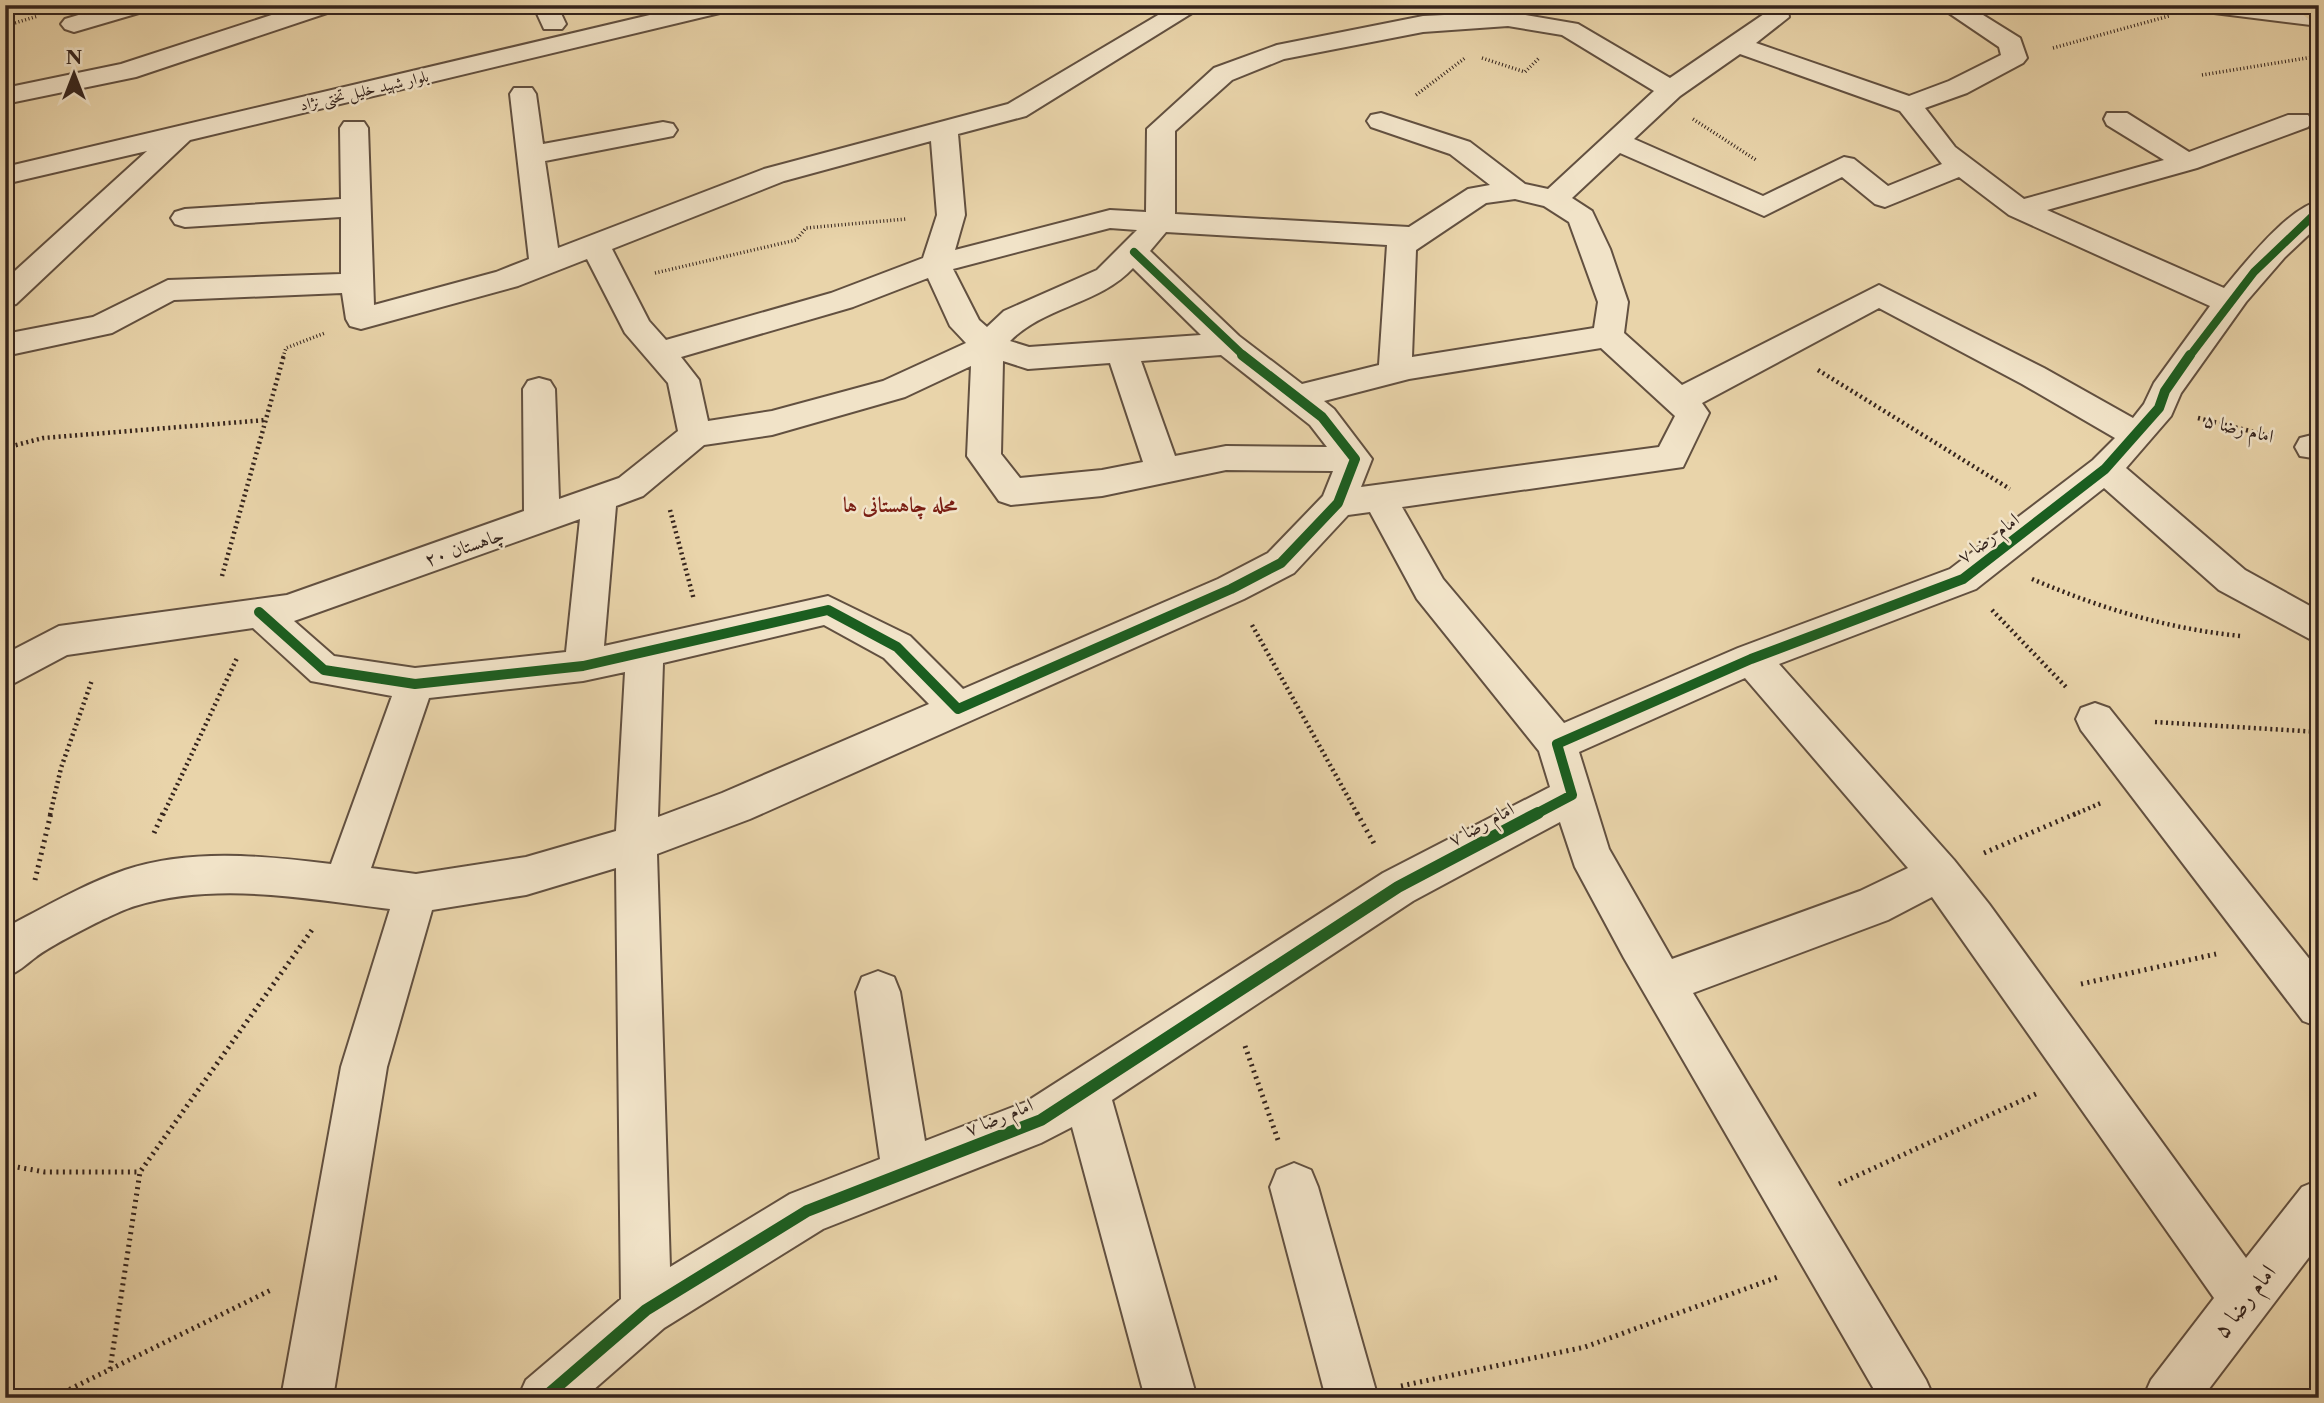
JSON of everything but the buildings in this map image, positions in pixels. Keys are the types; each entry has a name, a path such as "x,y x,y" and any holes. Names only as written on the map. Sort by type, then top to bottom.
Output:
{"main road":[{"path":"2302,5 2319,17"}],"street":[{"path":"74,24 140,5"},
{"path":"5,96 127,71 249,17 327,5"},
{"name":"بلوار شهید خلیل تختی نژاد","path":"5,151 549,14 631,5"},
{"name":"بلوار شهید خلیل تختی نژاد","path":"5,176 724,5"},
{"path":"354,128 356,283 361,319 507,279 774,175 1017,110 1193,5"},
{"path":"1519,5 1667,94"},
{"path":"1554,199 1667,94 1777,17 1775,5"},
{"path":"1909,105 1958,87 2014,58 2011,43 1949,5"},
{"path":"2207,6 2319,17"},
{"path":"595,245 636,326 683,380 695,435 772,423 894,389 988,345 1015,318 1108,277 1160,222 1161,130 1223,74 1277,53 1423,24 1508,19 1557,26"},
{"path":"1737,45 1909,105 1945,153 2019,209 2228,302"},
{"path":"523,94 544,265"},
{"path":"2117,119 2187,162"},
{"path":"1381,121 1460,148 1515,190"},
{"path":"2019,209 2187,162 2312,123"},
{"path":"944,129 951,215 936,264 966,326 988,345 1028,358 1228,344"},
{"path":"531,155 663,130"},
{"path":"5,297 183,133"},
{"path":"1616,141 1763,207 1844,165 1885,198 1961,166"},
{"path":"1395,371 1401,246 1478,195 1515,190 1554,199 1582,217 1613,302 1608,335"},
{"path":"185,218 355,207"},
{"name":"امام رضا ۷","path":"1557,744 1751,659 1976,569 2105,469 2148,422 2165,391 2228,302 2289,234 2319,210"},
{"path":"661,352 842,300 936,264 1110,219 1221,228 1415,237"},
{"path":"1134,251 1228,344 1322,417 1355,459"},
{"path":"5,345 101,326 168,290 356,283"},
{"path":"1679,401 1880,295 2034,376 2148,422"},
{"path":"1297,397 1395,371 1608,335"},
{"path":"1338,503 1671,458 1693,413 1608,335"},
{"path":"988,345 984,456 1011,492 1102,483 1226,458 1355,459"},
{"path":"1122,353 1163,471"},
{"path":"539,389 542,520"},
{"name":"چاهستان ۲۰","path":"5,673 59,641 288,608 631,487 695,435"},
{"path":"13,950 128,888 177,879 251,873 416,893 526,876 636,844 736,806 1231,589 1281,563 1338,503 1355,459"},
{"path":"2105,469 2232,580 2319,629"},
{"path":"1379,498 1430,589 1557,744 1590,854 1908,1398"},
{"path":"583,666 598,499"},
{"path":"259,612 324,670 415,684 583,666 828,610 897,648 958,709"},
{"path":"645,653 636,844 646,1310"},
{"path":"1751,659 1939,873 2245,1299"},
{"path":"345,884 415,684"},
{"path":"2095,719 2271,941 2319,1006"},
{"name":"امام رضا ۷","path":"544,1398 646,1310 807,1211 1041,1120 1398,887 1573,795"},
{"path":"1663,983 1873,906 1939,873"},
{"path":"307,1398 364,1067 416,893"},
{"path":"878,992 906,1173"},
{"path":"1086,1091 1171,1398"},
{"path":"1294,1187 1350,1397"},
{"name":"امام رضا ۵","path":"2169,1398 2319,1204"}],"path":[{"path":"1381,121 1470,54 1525,72 1557,26 1625,5"},
{"path":"2014,58 2207,6"},
{"path":"2202,75 2319,56"},
{"path":"1667,94 1801,189"},
{"path":"614,283 796,240 806,228 951,215"},
{"path":"209,620 286,348 361,319"},
{"path":"1781,347 2050,514"},
{"path":"5,448 43,438 266,420"},
{"path":"658,466 705,637"},
{"path":"1976,569 2085,603 2197,633 2251,637"},
{"path":"1976,569 2095,719 2319,732"},
{"path":"1231,589 1398,887"},
{"path":"128,888 259,612"},
{"path":"13,950 61,768 109,634"},
{"path":"1939,873 2147,783"},
{"path":"110,1369 140,1172 345,884"},
{"path":"2029,996 2271,941"},
{"path":"1228,998 1294,1187"},
{"path":"1795,1205 2083,1072"},
{"path":"5,1165 45,1172 140,1172"},
{"path":"52,1398 331,1260"},
{"path":"1350,1397 1585,1347 1825,1260"}],"cycle path":[{"path":"544,1398 646,1310 807,1211 1041,1120 1398,887 1572,795 1557,744 1751,659 1963,579 2105,469 2137,436 2159,408 2165,391 2182,366 2235,295 2254,272 2319,210"},
{"path":"259,612 324,670 415,684 583,666 828,610 897,647 958,709 1231,589 1281,563 1338,503 1355,459 1322,417 1228,344 1134,252"}],"district":[{"name":"محله چاهستانی ها","path":"900,504"}]}
